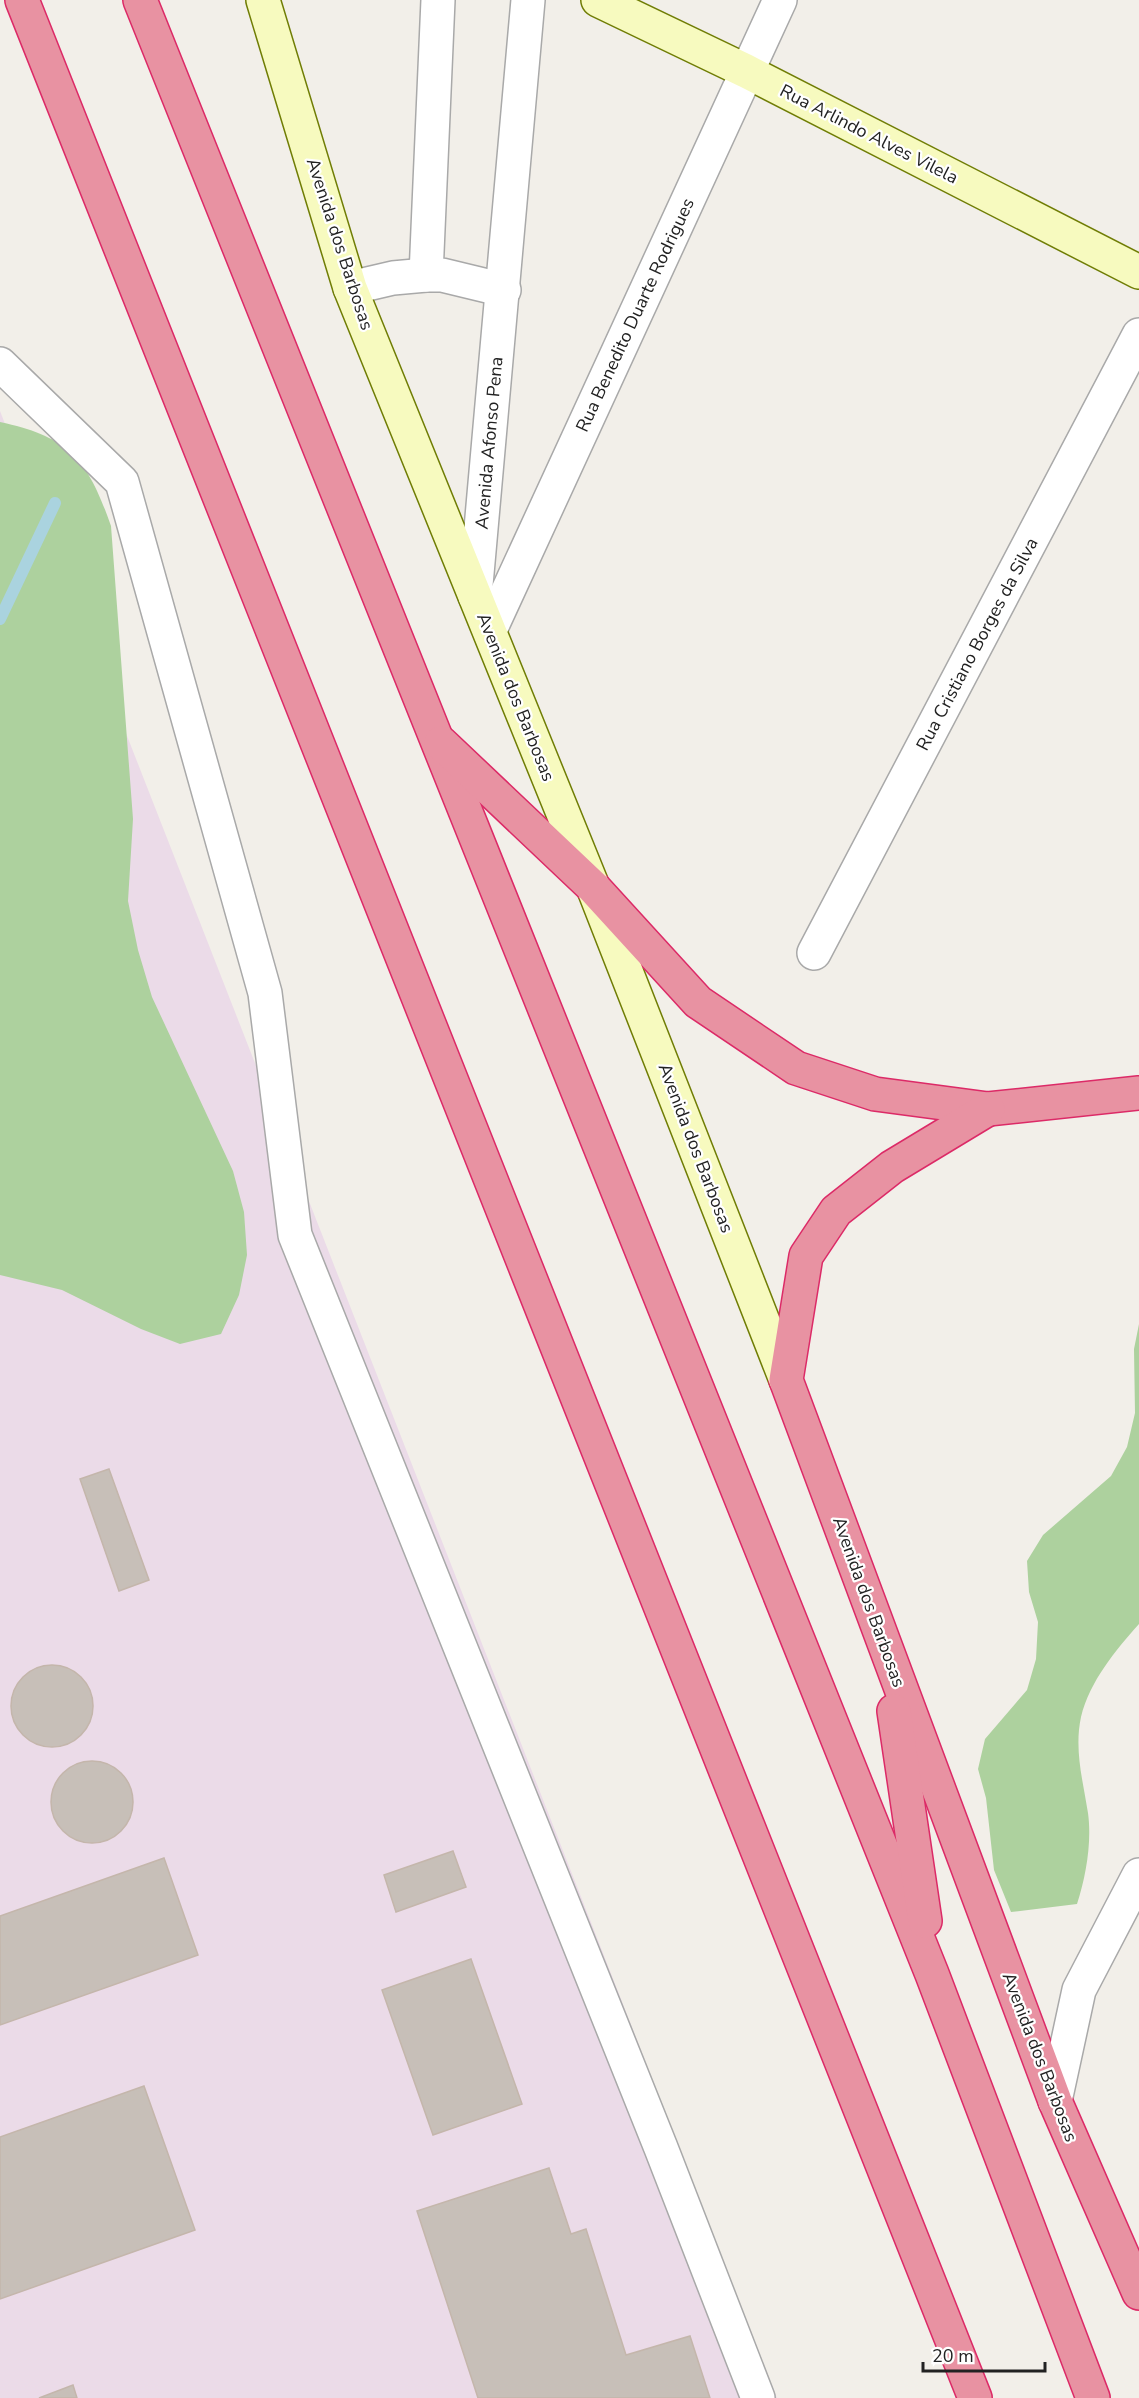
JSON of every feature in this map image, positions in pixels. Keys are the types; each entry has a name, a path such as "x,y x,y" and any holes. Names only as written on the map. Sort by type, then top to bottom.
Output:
{"highway":[{"path":"22,0 975,2398"},
{"path":"140,0 932,1974 1093,2398"},
{"path":"433,735 593,887 698,1002 796,1068 875,1094 988,1109 1139,1094"},
{"path":"786,1380 806,1256 836,1211 892,1167 988,1109"},
{"name":"Avenida dos Barbosas","path":"786,1380 1055,2101 1139,2293"},
{"path":"885,1647 932,1974"}],"main road":[{"name":"Avenida dos Barbosas","path":"263,0 350,288 593,887 786,1380"},
{"name":"Rua Arlindo Alves Vilela","path":"598,0 746,71 1139,272"}],"street":[{"path":"426,275 438,0"},
{"name":"Avenida Afonso Pena","path":"475,596 528,0"},
{"name":"Rua Benedito Duarte Rodrigues","path":"490,630 780,0"},
{"path":"350,288 393,278 442,275 504,290"},
{"name":"Rua Cristiano Borges da Silva","path":"814,953 1139,335"},
{"path":"0,364 122,482 265,993 295,1235 661,2148 758,2398"},
{"path":"1055,2101 1079,1989 1139,1875"}],"shaded area":[{"path":"0,411 777,2398 0,2398"}],"green space":[{"path":"0,422 44,435 73,455 94,484 111,526 133,819 128,901 138,950 152,997 233,1171 244,1212 247,1255 239,1295 221,1334 180,1344 141,1329 62,1290 0,1275"},
{"path":"1139,1324 1139,1624 1112,1656 1097,1679 1081,1717 1078,1741 1089,1836 1083,1882 1077,1904 1011,1912 994,1870 986,1798 978,1769 985,1739 1027,1690 1036,1659 1038,1622 1029,1592 1027,1561 1043,1535 1111,1476 1127,1447 1135,1413 1134,1349"}],"building":[{"path":"109,1469 149,1580 119,1591 80,1479"},
{"path":"52,1665 68,1669 81,1677 89,1690 93,1706 89,1722 81,1735 68,1743 52,1747 36,1743 23,1735 15,1722 11,1706 15,1690 23,1677 36,1669"},
{"path":"92,1761 108,1764 121,1773 130,1786 133,1802 130,1818 121,1831 108,1840 92,1843 76,1840 63,1831 54,1818 51,1802 54,1786 63,1773 76,1764"},
{"path":"453,1851 466,1887 396,1912 384,1875"},
{"path":"164,1858 198,1955 0,2025 0,1916"},
{"path":"471,1959 522,2104 433,2135 382,1990"},
{"path":"144,2086 195,2230 0,2299 0,2137"},
{"path":"549,2168 571,2234 586,2229 626,2355 690,2336 710,2398 478,2398 417,2211"},
{"path":"73,2385 77,2398 39,2398"}],"waterway":[{"path":"0,619 55,503"}]}
